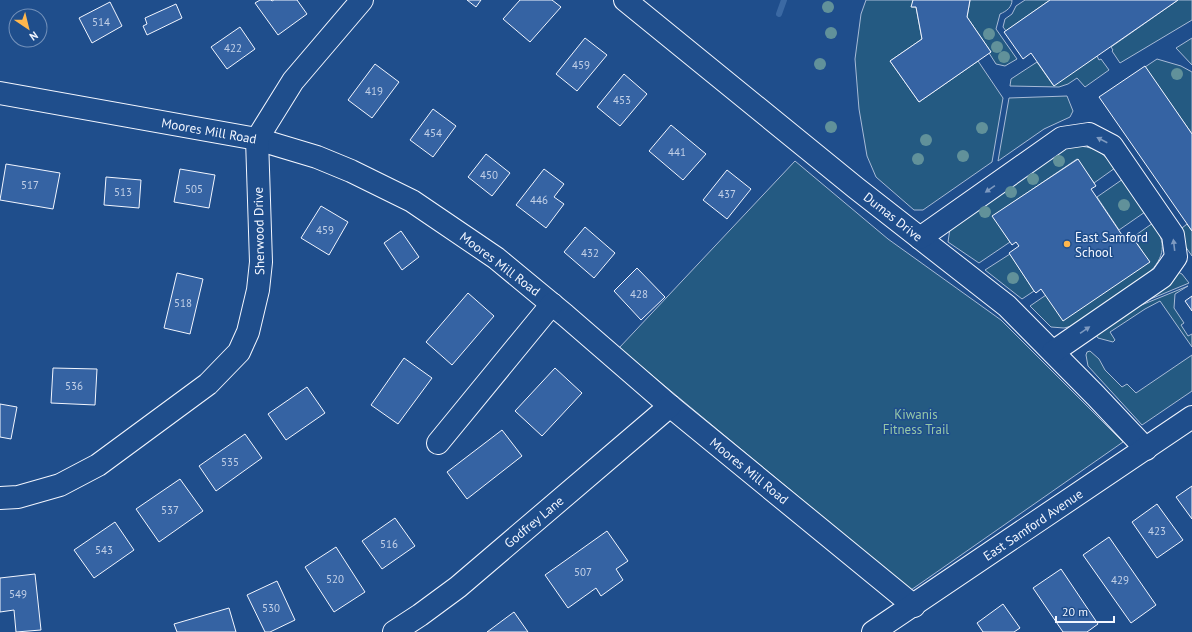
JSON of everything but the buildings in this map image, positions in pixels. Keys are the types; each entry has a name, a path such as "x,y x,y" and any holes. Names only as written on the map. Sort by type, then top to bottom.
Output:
{"street":[{"path":"257,139 293,81 362,0"},
{"name":"Dumas Drive","path":"625,0 856,188 1007,306 1146,449"},
{"name":"Moores Mill Road","path":"0,93 257,139 317,157 351,171 412,201 496,258 552,304 670,406 914,606"},
{"path":"920,238 1062,138 1089,134 1112,146 1173,235 1176,257 1162,277 1053,352"},
{"name":"Sherwood Drive","path":"0,498 18,496 60,485 98,465 208,384 239,352 250,325 258,290 261,262 257,139"},
{"path":"438,443 552,304"},
{"name":"Godfrey Lane","path":"394,632 458,587 670,406"},
{"name":"East Samford Avenue","path":"873,632 914,606 1192,417"}],"green space":[{"path":"866,0 913,0 912,7 916,7 922,39 890,61 919,102 978,61 1003,98 992,162 923,210 914,210 876,177 867,156 859,109 855,59 861,14"},
{"path":"970,0 1012,0 1009,8 1000,14 996,29 1017,59 1005,66 996,64 989,53 991,52 967,17"},
{"path":"1025,0 1050,0 1006,31 1003,27 1005,19 1012,14 1016,6"},
{"path":"1178,0 1192,0 1192,20 1120,63 1111,47"},
{"path":"1192,38 1192,65 1176,48"},
{"path":"1097,56 1109,70 1085,87 1077,78 1068,84 1059,87 1010,86 1011,79 1037,62 1053,85"},
{"path":"1157,59 1181,66 1192,72 1192,134 1145,67"},
{"path":"1067,96 1073,111 1070,117 1044,129 998,161 1009,98"},
{"path":"1080,146 1092,148 1100,152 1115,168 1094,183 1077,159 993,216 1010,242 979,263 948,242 950,228 1064,148"},
{"name":"Kiwanis Fitness Trail","path":"795,161 888,239 1001,320 1123,442 911,590 619,348"},
{"path":"1123,179 1145,212 1119,230 1097,197"},
{"path":"1153,223 1158,230 1162,243 1161,256 1154,268 1148,274 1072,326 1064,328 1051,327 1030,306 1046,295 1149,262 1133,237"},
{"path":"1187,224 1192,231 1192,256 1185,246 1182,228"},
{"path":"1010,254 1034,291 1022,299 985,270"},
{"path":"1178,272 1182,274 1189,283 1141,303"},
{"path":"1188,286 1175,294 1174,308 1184,323 1181,325 1188,336 1192,334 1192,347 1160,301 1110,332 1115,340 1113,342 1098,338 1096,335 1139,306"},
{"path":"1090,351 1099,359 1105,370 1122,387 1127,384 1136,393 1192,355 1192,391 1142,425 1088,366 1086,355 1087,352"}],"waterway":[{"path":"779,14 784,0"}],"place":[{"name":"East Samford School","path":"1067,244"}]}
